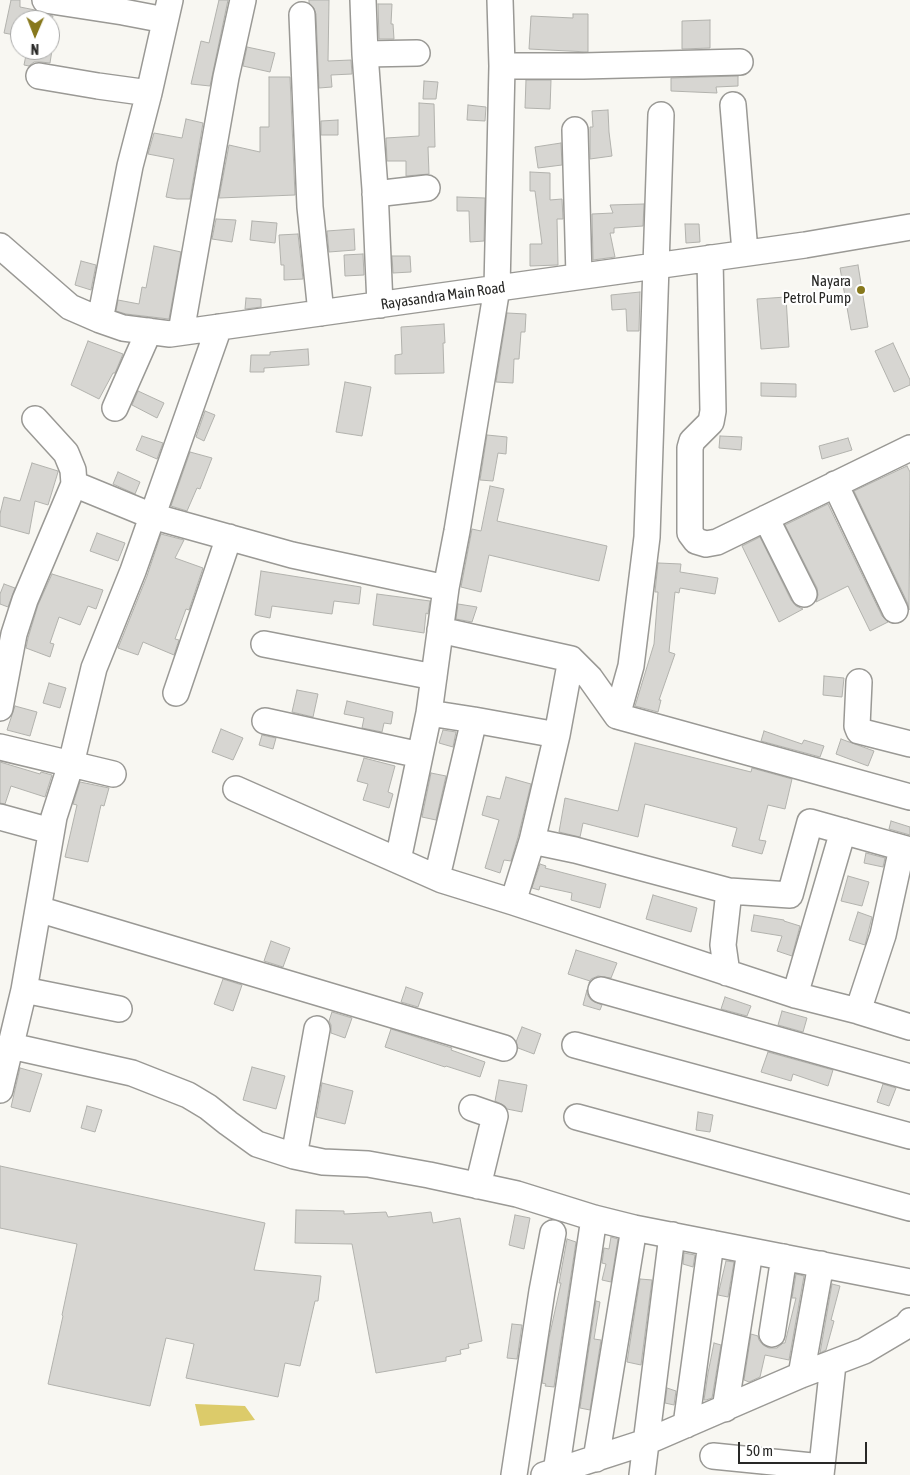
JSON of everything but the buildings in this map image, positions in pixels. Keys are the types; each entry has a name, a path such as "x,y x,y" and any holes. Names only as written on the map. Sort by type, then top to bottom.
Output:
{"street":[{"path":"45,0 167,10 149,93 130,166 100,320"},
{"path":"181,332 226,77 243,0"},
{"path":"363,0 380,304"},
{"path":"398,860 429,713 446,588 497,288 502,66 500,0"},
{"path":"302,15 310,207 321,313"},
{"path":"365,54 416,53"},
{"path":"502,66 740,62"},
{"path":"39,76 149,93"},
{"path":"733,105 745,252"},
{"path":"617,716 631,666 647,537 661,115"},
{"path":"575,130 580,276"},
{"path":"375,194 427,188"},
{"name":"Rayasandra Main Road","path":"0,246 70,306 123,328 170,334 657,264 805,245 910,227"},
{"path":"710,258 713,411 711,422 692,441 690,448 690,533 696,541 706,544 717,542 835,484 909,451"},
{"path":"0,1090 24,990 54,817 71,764 94,668 133,571 219,327"},
{"path":"115,408 149,331"},
{"path":"0,708 14,634 25,600 74,484 73,470 66,452 36,418"},
{"path":"74,484 152,516 292,555 446,588"},
{"path":"835,484 895,610"},
{"path":"766,518 804,594"},
{"path":"176,693 229,537"},
{"path":"440,630 570,659 590,678 617,716 910,796"},
{"path":"264,644 434,677"},
{"path":"513,902 532,841 557,735 570,659"},
{"path":"859,682 856,726 859,731 910,744"},
{"path":"429,713 557,735"},
{"path":"437,877 474,720"},
{"path":"266,721 420,755"},
{"path":"0,747 113,774"},
{"path":"236,789 437,877 795,995 910,1027"},
{"path":"0,817 51,831"},
{"path":"532,841 575,850 730,891 790,895 810,822 906,849 884,935 858,1011"},
{"path":"795,995 844,831"},
{"path":"728,973 723,945 730,891"},
{"path":"38,908 504,1048"},
{"path":"24,990 118,1009"},
{"path":"601,990 910,1077"},
{"path":"294,1156 317,1029"},
{"path":"575,1045 910,1136"},
{"path":"11,1046 132,1073 156,1082 188,1095 208,1107 257,1144 294,1156 323,1162 368,1164 429,1175 517,1194 594,1218 634,1228 910,1282"},
{"path":"472,1108 495,1116 478,1186"},
{"path":"577,1118 910,1208"},
{"path":"594,1218 560,1472 646,1442 864,1351 906,1326 910,1321"},
{"path":"596,1458 634,1228"},
{"path":"514,1475 542,1291 553,1233"},
{"path":"642,1475 672,1235"},
{"path":"686,1425 711,1243"},
{"path":"726,1409 750,1251"},
{"path":"772,1334 784,1257"},
{"path":"802,1376 821,1264"},
{"path":"675,1321 700,1325"},
{"path":"713,1456 821,1471 833,1364"}],"shaded area":[{"path":"195,1404 245,1406 255,1420 200,1426"}],"place":[{"name":"Nayara Petrol Pump","path":"861,290"}]}
